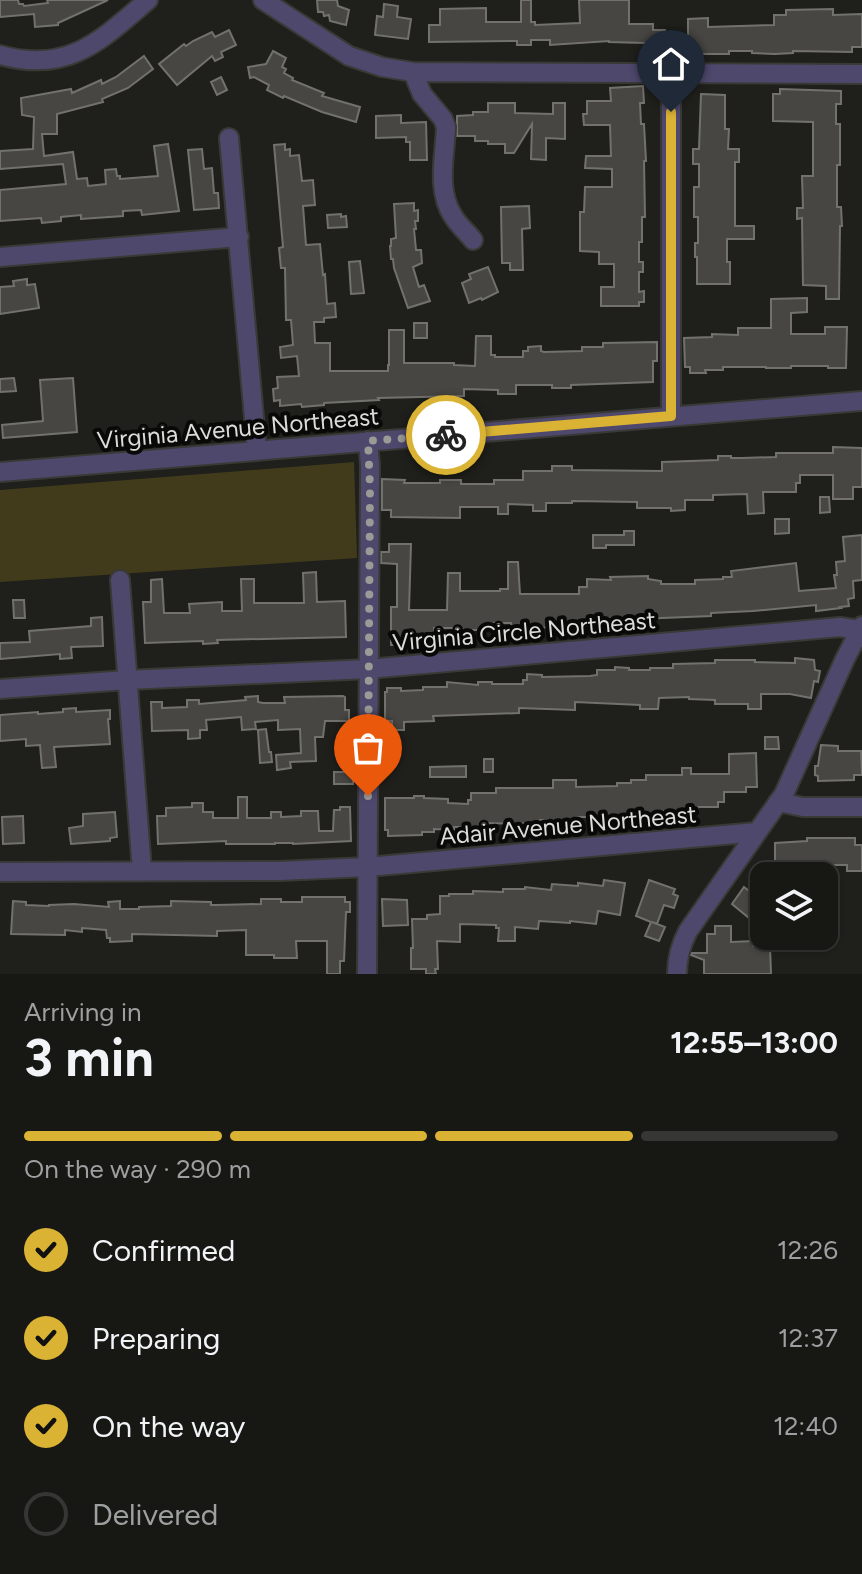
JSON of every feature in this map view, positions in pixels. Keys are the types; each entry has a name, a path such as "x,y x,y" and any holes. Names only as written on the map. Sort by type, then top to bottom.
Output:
{"street":[{"path":"0,55 33,61 50,60 82,51 108,34 148,0"},
{"path":"263,0 349,56 382,67 413,72 862,74"},
{"path":"413,72 422,94 446,127 445,196 453,216 473,240"},
{"path":"671,73 671,416"},
{"path":"229,138 257,451"},
{"path":"0,257 239,237"},
{"name":"Virginia Avenue Northeast","path":"0,472 862,401"},
{"path":"367,974 368,441"},
{"path":"120,580 142,871"},
{"name":"Virginia Circle Northeast","path":"0,689 368,669 840,627 861,628"},
{"path":"677,974 680,945 778,802 861,628"},
{"path":"778,802 803,807 862,807"},
{"name":"Adair Avenue Northeast","path":"0,872 279,871 367,867 757,832"}],"shaded area":[{"path":"354,462 357,558 0,582 0,490"}],"building":[{"path":"0,0 18,0 24,6 48,3 47,0 108,0 58,25 35,27 34,14 0,17"},
{"path":"317,0 337,0 338,6 349,10 346,25 330,21 329,15 318,12"},
{"path":"521,0 531,0 531,22 535,25 580,23 579,0 629,0 629,24 653,24 653,30 665,30 666,48 645,50 645,43 609,41 550,45 550,40 531,40 531,45 517,45 517,41 429,42 429,25 440,25 440,9 486,8 486,22 521,22"},
{"path":"384,4 398,6 397,17 411,19 408,39 375,35 377,16 383,17"},
{"path":"833,9 833,15 862,14 862,47 852,47 852,52 793,51 775,54 729,51 729,54 688,54 688,19 708,18 708,27 774,25 774,15 786,15 786,10"},
{"path":"229,30 236,45 221,52 223,57 215,61 212,56 177,85 159,64 184,44 186,46 212,32 215,37"},
{"path":"273,51 286,58 282,67 292,80 324,93 322,96 360,107 356,122 283,98 267,90 269,85 250,78 248,67 266,64"},
{"path":"144,56 153,69 128,88 102,99 103,102 57,114 57,134 42,134 44,156 73,152 77,179 87,178 88,186 106,184 105,170 116,169 120,179 158,176 154,146 168,144 179,211 142,215 141,210 123,211 123,216 81,219 81,215 42,223 41,218 0,221 0,190 66,184 63,164 0,169 0,151 33,149 34,117 22,115 21,98 71,89 72,93 101,80 102,84"},
{"path":"221,77 227,90 217,95 211,82"},
{"path":"643,86 644,103 640,103 646,161 645,217 642,217 642,242 639,242 639,262 643,262 643,272 639,272 639,292 644,291 644,302 639,302 639,306 601,306 601,287 614,287 614,264 599,264 599,252 580,251 580,212 584,212 585,187 612,187 612,169 585,168 586,156 611,156 610,125 584,125 583,114 587,114 587,101 611,101 610,88"},
{"path":"780,89 841,91 841,104 836,104 836,124 840,124 837,207 841,207 842,226 839,299 826,299 826,286 803,285 802,218 797,219 797,208 803,208 802,176 813,176 813,122 773,121 773,94 780,94"},
{"path":"701,94 725,95 728,149 739,149 739,162 735,162 735,226 754,226 754,239 727,239 730,284 697,284 695,243 698,243 698,217 694,217 694,187 699,187 699,164 693,164 693,149 699,149"},
{"path":"488,103 515,103 515,113 553,114 553,103 565,103 565,139 546,138 546,160 531,159 532,124 514,153 505,153 505,144 475,141 475,136 457,136 457,116 488,112"},
{"path":"401,115 401,123 426,122 427,160 410,160 410,142 406,142 406,137 376,138 376,116"},
{"path":"285,144 285,150 290,149 290,156 299,155 302,181 313,180 315,205 303,206 306,245 320,244 327,304 335,303 336,317 314,322 315,343 330,343 330,371 388,371 389,330 404,330 404,363 475,366 476,336 491,336 491,355 495,357 523,357 523,351 528,351 528,347 541,346 544,352 582,351 582,347 603,347 603,343 657,342 653,382 571,385 571,388 516,385 516,394 464,389 464,396 378,398 302,407 301,404 280,406 280,400 274,401 273,389 278,388 277,377 299,376 297,356 281,358 280,347 293,345 291,320 286,320 285,268 281,268 279,248 283,247 274,145"},
{"path":"202,149 204,169 212,168 219,208 194,210 188,150"},
{"path":"414,203 414,211 418,210 414,229 416,250 421,250 422,263 413,267 419,287 424,285 430,301 408,308 391,259 390,246 391,239 396,238 394,204"},
{"path":"529,206 530,228 522,229 523,270 510,270 510,263 502,263 501,207"},
{"path":"341,214 341,217 346,216 347,227 328,228 327,215"},
{"path":"360,261 364,293 351,294 349,262"},
{"path":"488,267 498,292 469,303 462,283 471,279 469,274"},
{"path":"27,279 27,285 35,284 39,308 0,314 0,287 14,286 13,281"},
{"path":"807,298 807,312 791,313 791,334 825,334 825,327 847,327 846,368 723,367 723,370 690,373 690,367 685,367 684,338 712,337 712,334 738,335 738,328 771,328 771,299"},
{"path":"414,323 427,323 427,338 414,338"},
{"path":"14,378 16,391 0,392 0,379"},
{"path":"73,378 77,432 3,438 2,425 43,421 40,380"},
{"path":"833,447 862,448 862,487 853,487 853,499 833,499 833,475 800,475 796,492 763,492 764,513 748,514 747,494 713,495 713,500 685,500 685,510 671,511 671,508 637,508 637,502 572,501 546,503 546,511 533,511 533,505 508,504 508,514 498,514 498,507 460,507 460,518 391,517 391,510 382,510 382,479 405,480 404,483 461,480 461,484 494,484 494,480 523,480 523,471 552,471 552,466 572,466 572,470 662,471 662,462 718,460 718,456 742,458 776,457 776,453 833,453"},
{"path":"820,497 829,497 830,512 820,513"},
{"path":"775,519 789,519 789,533 775,534"},
{"path":"624,531 634,531 634,545 593,548 593,535 624,535"},
{"path":"862,535 862,580 853,581 854,598 848,599 849,606 841,608 816,611 816,605 631,622 596,618 595,625 574,627 511,628 511,623 490,623 490,630 464,630 464,633 455,633 455,628 434,628 434,632 428,632 428,638 408,638 408,645 391,645 391,607 397,607 397,564 381,563 381,552 389,552 389,544 411,544 409,610 447,610 448,573 460,573 460,591 500,591 508,589 508,562 518,562 520,594 579,594 579,587 587,587 587,579 611,580 610,577 648,576 648,579 661,581 661,584 695,584 695,580 732,577 731,571 796,563 799,591 836,588 836,562 845,561 843,537"},
{"path":"316,572 317,602 345,601 346,637 217,640 218,643 203,644 203,641 145,643 143,602 151,602 151,580 162,579 164,613 190,613 189,604 222,602 222,611 242,611 241,579 254,579 254,603 304,603 303,573"},
{"path":"13,600 24,600 25,618 14,618"},
{"path":"102,617 103,646 71,647 72,658 60,659 60,654 0,659 0,643 30,642 29,631 91,626 91,618"},
{"path":"795,658 814,660 815,670 820,671 818,682 814,681 811,698 761,694 761,709 748,709 748,704 715,704 715,700 689,697 659,698 658,709 640,709 640,705 575,702 575,710 519,708 519,713 433,716 434,721 404,722 404,730 392,730 392,721 385,721 387,688 423,690 423,687 447,687 447,682 523,684 527,674 542,677 590,676 597,675 597,670 615,670 615,667 650,670 673,668 673,664 715,663 715,660 795,663"},
{"path":"258,696 258,702 285,703 284,697 343,696 345,710 349,710 349,721 325,721 323,737 315,737 316,761 290,762 291,768 277,770 276,755 301,753 300,729 278,730 278,720 255,722 256,729 242,730 241,717 206,720 207,730 200,730 200,738 188,739 188,730 152,731 151,702 162,702 162,708 187,707 187,700 199,700 199,704"},
{"path":"76,708 76,712 110,710 110,744 54,747 56,767 42,768 40,745 26,746 26,739 0,741 0,715 63,712 63,709"},
{"path":"266,729 272,762 260,763 258,730"},
{"path":"765,737 778,737 779,749 765,749"},
{"path":"821,745 838,746 838,751 861,751 862,775 854,775 854,780 818,781 815,766 818,766"},
{"path":"756,753 757,787 746,787 746,792 724,792 724,802 718,802 718,807 698,807 694,812 664,811 629,814 629,817 489,823 489,827 434,829 434,832 422,832 422,835 388,836 388,830 385,830 385,798 424,796 448,799 448,803 468,804 471,793 496,793 496,788 553,788 553,780 576,780 576,787 617,786 617,783 631,783 631,780 646,780 646,775 682,775 682,768 691,768 691,774 729,774 729,754"},
{"path":"484,759 493,759 493,772 484,772"},
{"path":"466,766 466,777 430,777 430,767"},
{"path":"334,772 353,772 353,784 334,784"},
{"path":"238,797 247,797 247,818 271,818 271,812 281,812 281,817 301,816 301,811 318,811 319,831 333,831 334,810 350,807 351,841 158,844 157,816 166,816 166,808 192,807 192,803 203,803 203,812 213,812 213,818 238,818"},
{"path":"115,812 117,837 110,838 110,841 71,844 69,828 83,826 83,814"},
{"path":"23,816 24,843 3,844 2,817"},
{"path":"807,838 855,838 855,845 862,845 862,871 847,871 847,865 838,865 838,862 775,862 775,843 807,841"},
{"path":"604,880 625,883 620,915 598,911 596,924 539,921 538,929 515,927 515,941 498,941 499,928 496,925 460,924 460,942 437,941 436,974 426,974 426,969 411,969 412,919 427,919 427,915 440,914 440,896 473,894 473,891 503,892 503,889 525,887 551,890 552,884 603,886"},
{"path":"649,880 675,889 673,894 678,896 674,908 664,905 657,924 665,927 659,941 645,936 651,922 636,916"},
{"path":"744,887 750,892 749,918 732,904"},
{"path":"302,897 345,897 345,902 350,902 350,912 346,912 344,961 340,961 340,974 327,974 327,941 296,941 297,958 246,955 246,930 217,931 217,936 132,934 132,941 110,942 106,930 82,928 82,932 65,930 65,935 11,934 13,901 26,902 26,905 109,907 108,902 120,901 120,909 139,909 171,906 171,901 211,902 211,905 261,904 261,899 302,902"},
{"path":"382,899 407,900 408,925 383,926"},
{"path":"715,926 731,926 731,942 750,941 750,950 770,950 771,974 704,974 704,960 691,955 707,953 707,934 715,934"}],"way so far":[{"path":"368,796 368,441 446,435"}],"route":[{"path":"446,435 671,416 671,112"}]}
